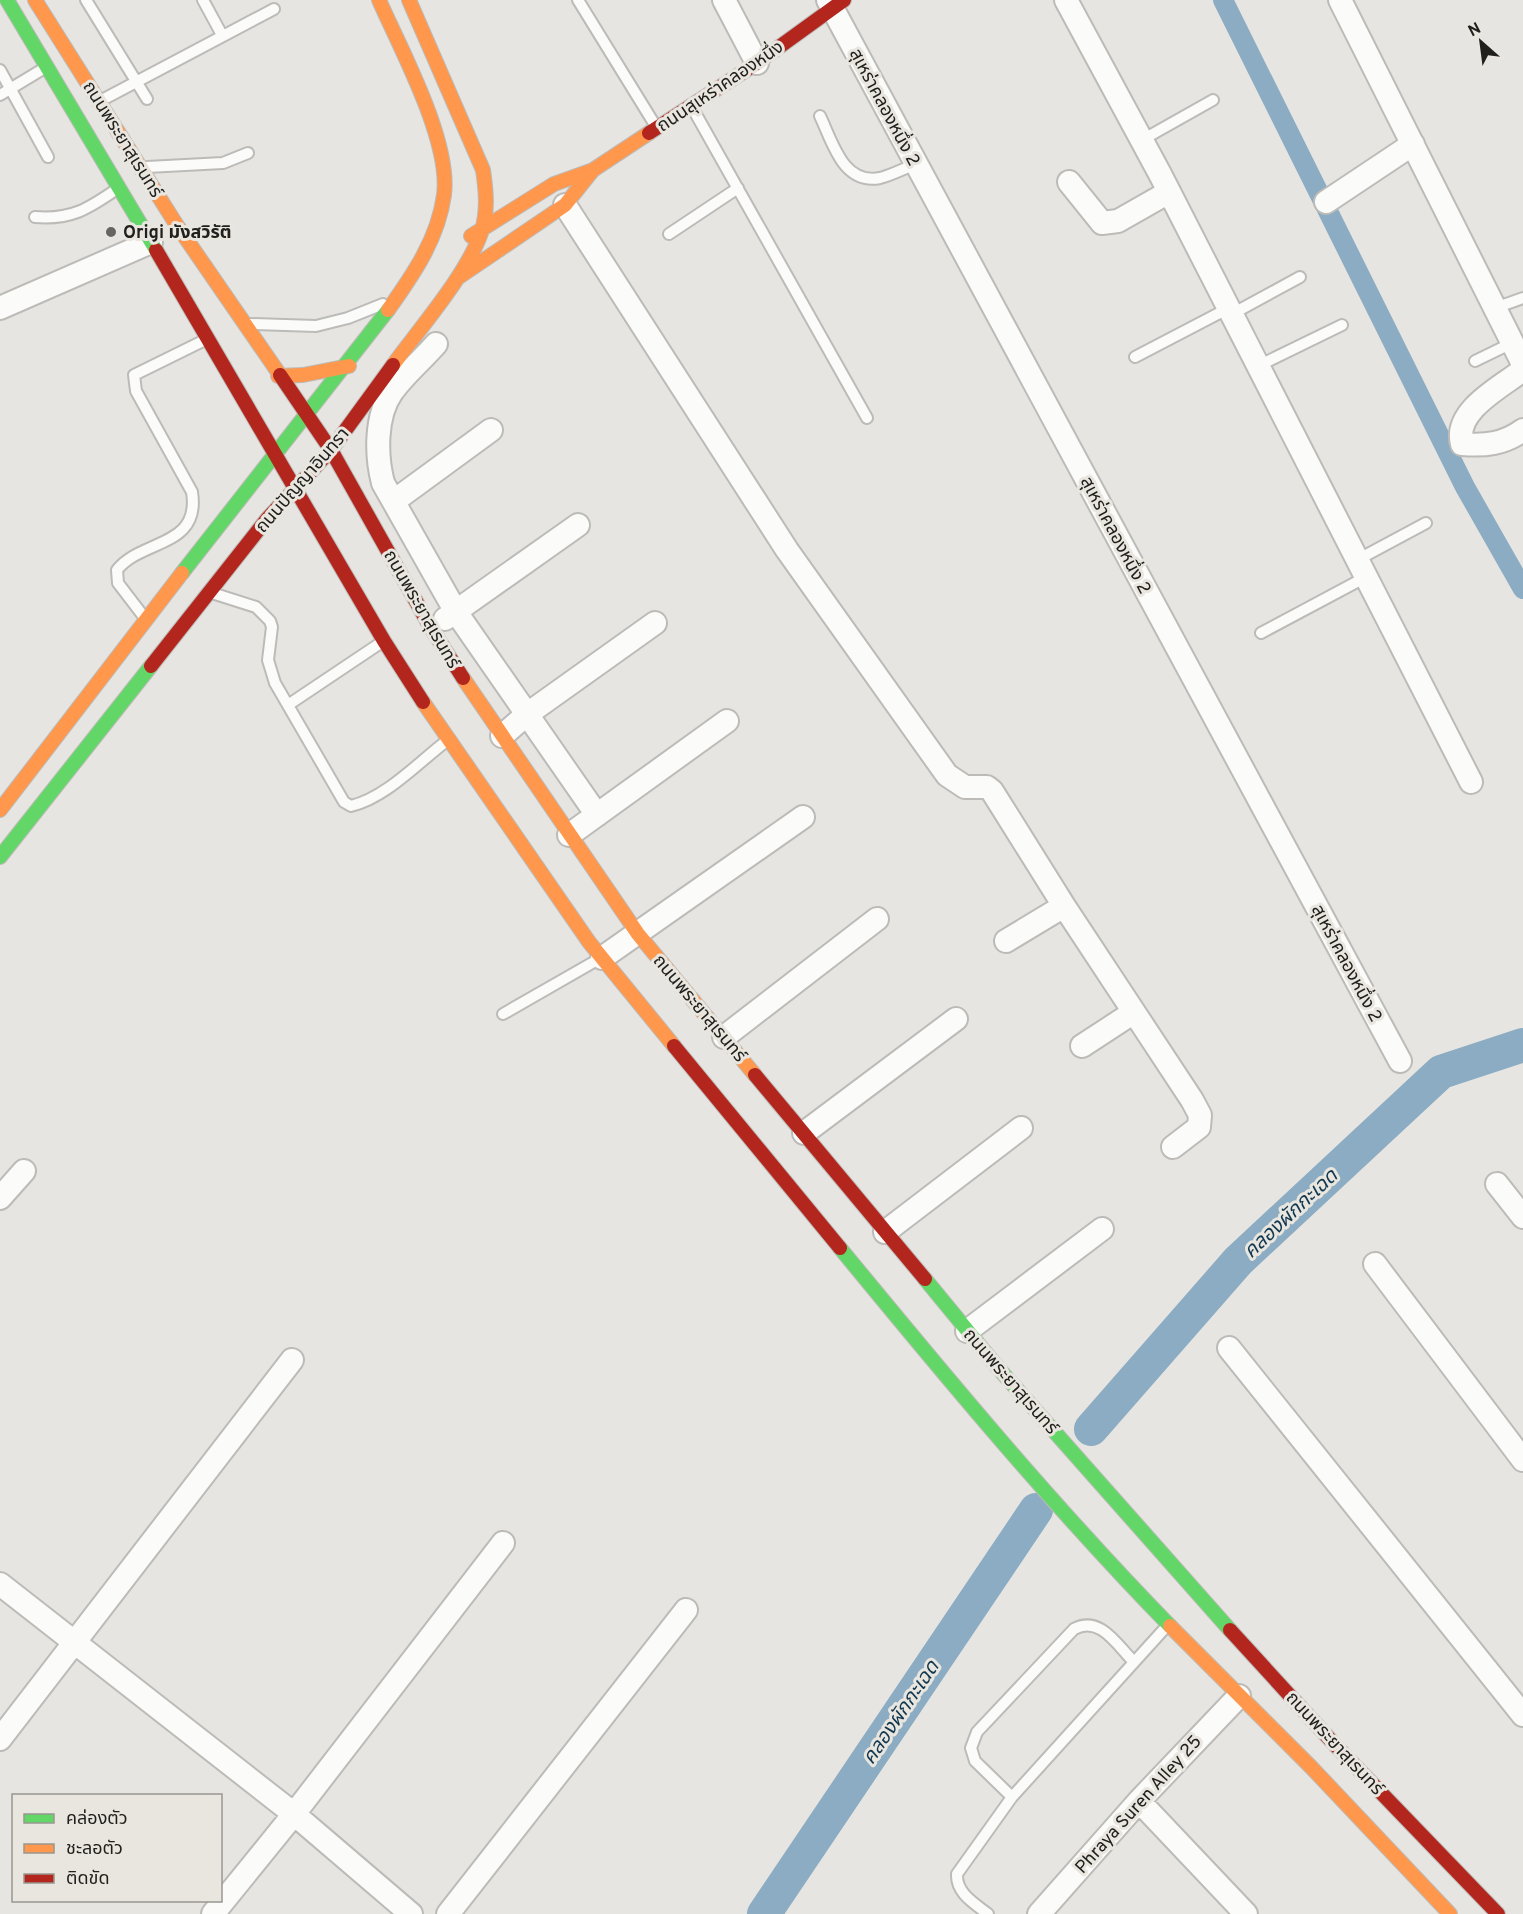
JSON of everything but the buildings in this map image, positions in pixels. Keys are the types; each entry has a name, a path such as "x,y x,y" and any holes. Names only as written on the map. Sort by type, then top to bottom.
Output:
{"street":[{"name":"ถนนพระยาสุเรนทร์","path":"35,0 140,167 243,324 331,450 431,628 638,934 967,1331 1211,1609 1336,1746 1498,1914"},
{"name":"ถนนปัญญาอินทรา","path":"0,810 248,488 349,366 397,298 427,274 431,244 445,191 440,157 433,129 379,0"},
{"name":"ถนนปัญญาอินทรา","path":"0,857 267,519 294,487 331,450 452,285 482,230 487,198 483,170 409,0"},
{"path":"724,0 757,63"},
{"path":"1340,0 1523,364"},
{"path":"1072,2 1471,782"},
{"name":"ถนนสุเหร่าคลองหนึ่ง","path":"461,242 554,184 593,170 757,63 835,3"},
{"name":"สุเหร่าคลองหนึ่ง 2","path":"835,3 916,164 1400,1061"},
{"name":"ถนนพระยาสุเรนทร์","path":"9,10 47,67 251,410 384,641 447,741 531,863 602,958 928,1355 1168,1624 1311,1767 1450,1914"},
{"path":"1326,202 1413,144"},
{"path":"483,170 501,183"},
{"name":"ถนนสุเหร่าคลองหนึ่ง","path":"452,285 565,205 593,170"},
{"path":"1069,182 1102,223 1118,221 1169,192"},
{"path":"525,189 554,184"},
{"path":"565,205 787,550 939,764 957,783 965,787 987,787 992,791 1200,1115 1199,1127 1195,1133 1173,1147"},
{"path":"0,308 151,242"},
{"path":"441,254 427,274 442,283 452,285"},
{"path":"436,344 392,392 384,405 379,465 383,483 456,612 597,815"},
{"path":"278,376 303,375 349,366"},
{"path":"1523,370 1467,414 1460,435 1462,444 1484,446 1500,443 1523,430"},
{"path":"248,488 254,453 251,410"},
{"path":"394,501 491,430"},
{"path":"267,519 292,523 323,537"},
{"path":"431,628 578,525"},
{"path":"502,736 526,715 655,623"},
{"path":"569,835 727,721"},
{"path":"602,958 803,818"},
{"path":"1006,941 1064,906"},
{"path":"724,1037 877,919"},
{"path":"1082,1046 1134,1012"},
{"path":"804,1133 956,1019"},
{"path":"885,1232 1021,1128"},
{"path":"0,1198 24,1171"},
{"path":"1497,1184 1523,1217"},
{"path":"967,1331 1102,1229"},
{"path":"1375,1264 1523,1460"},
{"path":"1229,1348 1523,1715"},
{"path":"0,1739 292,1360"},
{"path":"213,1914 294,1814 503,1544"},
{"path":"0,1584 294,1814 411,1914"},
{"path":"448,1914 686,1610"},
{"name":"Phraya Suren Alley 25","path":"1039,1914 1139,1801 1239,1696"},
{"path":"1139,1801 1246,1914"}],"lane":[{"path":"87,0 147,99"},
{"path":"203,0 222,35"},
{"path":"578,0 657,128"},
{"path":"99,102 274,9"},
{"path":"0,95 47,67"},
{"path":"0,70 48,157"},
{"path":"1142,140 1213,100"},
{"path":"692,106 867,418"},
{"path":"820,116 844,166 853,175 867,179 882,178 916,164"},
{"path":"140,167 223,163 248,153"},
{"path":"35,217 59,219 94,205 119,188"},
{"path":"669,234 738,188"},
{"path":"1135,357 1300,277"},
{"path":"243,324 316,326 348,318 397,298"},
{"path":"1495,308 1523,298"},
{"path":"1258,366 1342,325"},
{"path":"147,620 118,583 117,570 129,560 179,534 190,519 193,500 192,492 136,391 134,375 208,338"},
{"path":"1475,361 1512,343"},
{"path":"1261,633 1362,568 1426,523"},
{"path":"209,592 256,608 270,621 272,627 268,660 275,683 341,797 351,806 378,794 447,741"},
{"path":"288,705 384,641"},
{"path":"503,1014 602,958"},
{"path":"1012,1797 975,1761 971,1748 978,1732 1074,1629 1085,1623 1099,1625 1134,1662"},
{"path":"988,1914 963,1894 956,1882 961,1864 1012,1797 1168,1624"}],"waterway":[{"path":"1223,0 1465,487 1523,589"},
{"name":"คลองผักกะเฉด","path":"1091,1429 1238,1261 1441,1072 1523,1045"},
{"name":"คลองผักกะเฉด","path":"764,1914 1036,1510"}],"traffic: fast":[{"path":"7,0 156,250"},
{"path":"182,573 388,310"},
{"path":"0,857 151,666"},
{"path":"840,1248 1042,1488 1170,1626"},
{"path":"925,1279 999,1369 1230,1630"}],"traffic: slow":[{"path":"35,0 176,224 280,375"},
{"path":"379,0 422,96 440,149 444,173 444,195 436,227 415,270 388,310"},
{"path":"393,365 443,299 466,264 482,230 486,208 483,170 409,0"},
{"path":"459,277 565,205 593,170 649,133"},
{"path":"471,236 554,184 593,170"},
{"path":"278,376 303,375 349,366"},
{"path":"0,810 182,573"},
{"path":"463,678 638,934 755,1075"},
{"path":"423,702 589,942 674,1046"},
{"path":"1170,1626 1311,1767 1450,1914"}],"traffic: jam":[{"path":"649,133 757,63 844,0"},
{"path":"156,250 384,641 423,702"},
{"path":"151,666 267,519 331,450 393,365"},
{"path":"280,375 331,450 431,628 463,678"},
{"path":"674,1046 840,1248"},
{"path":"755,1075 925,1279"},
{"path":"1230,1630 1336,1746 1498,1914"}],"place":[{"name":"Origi มังสวิรัติ","path":"111,232"}]}
